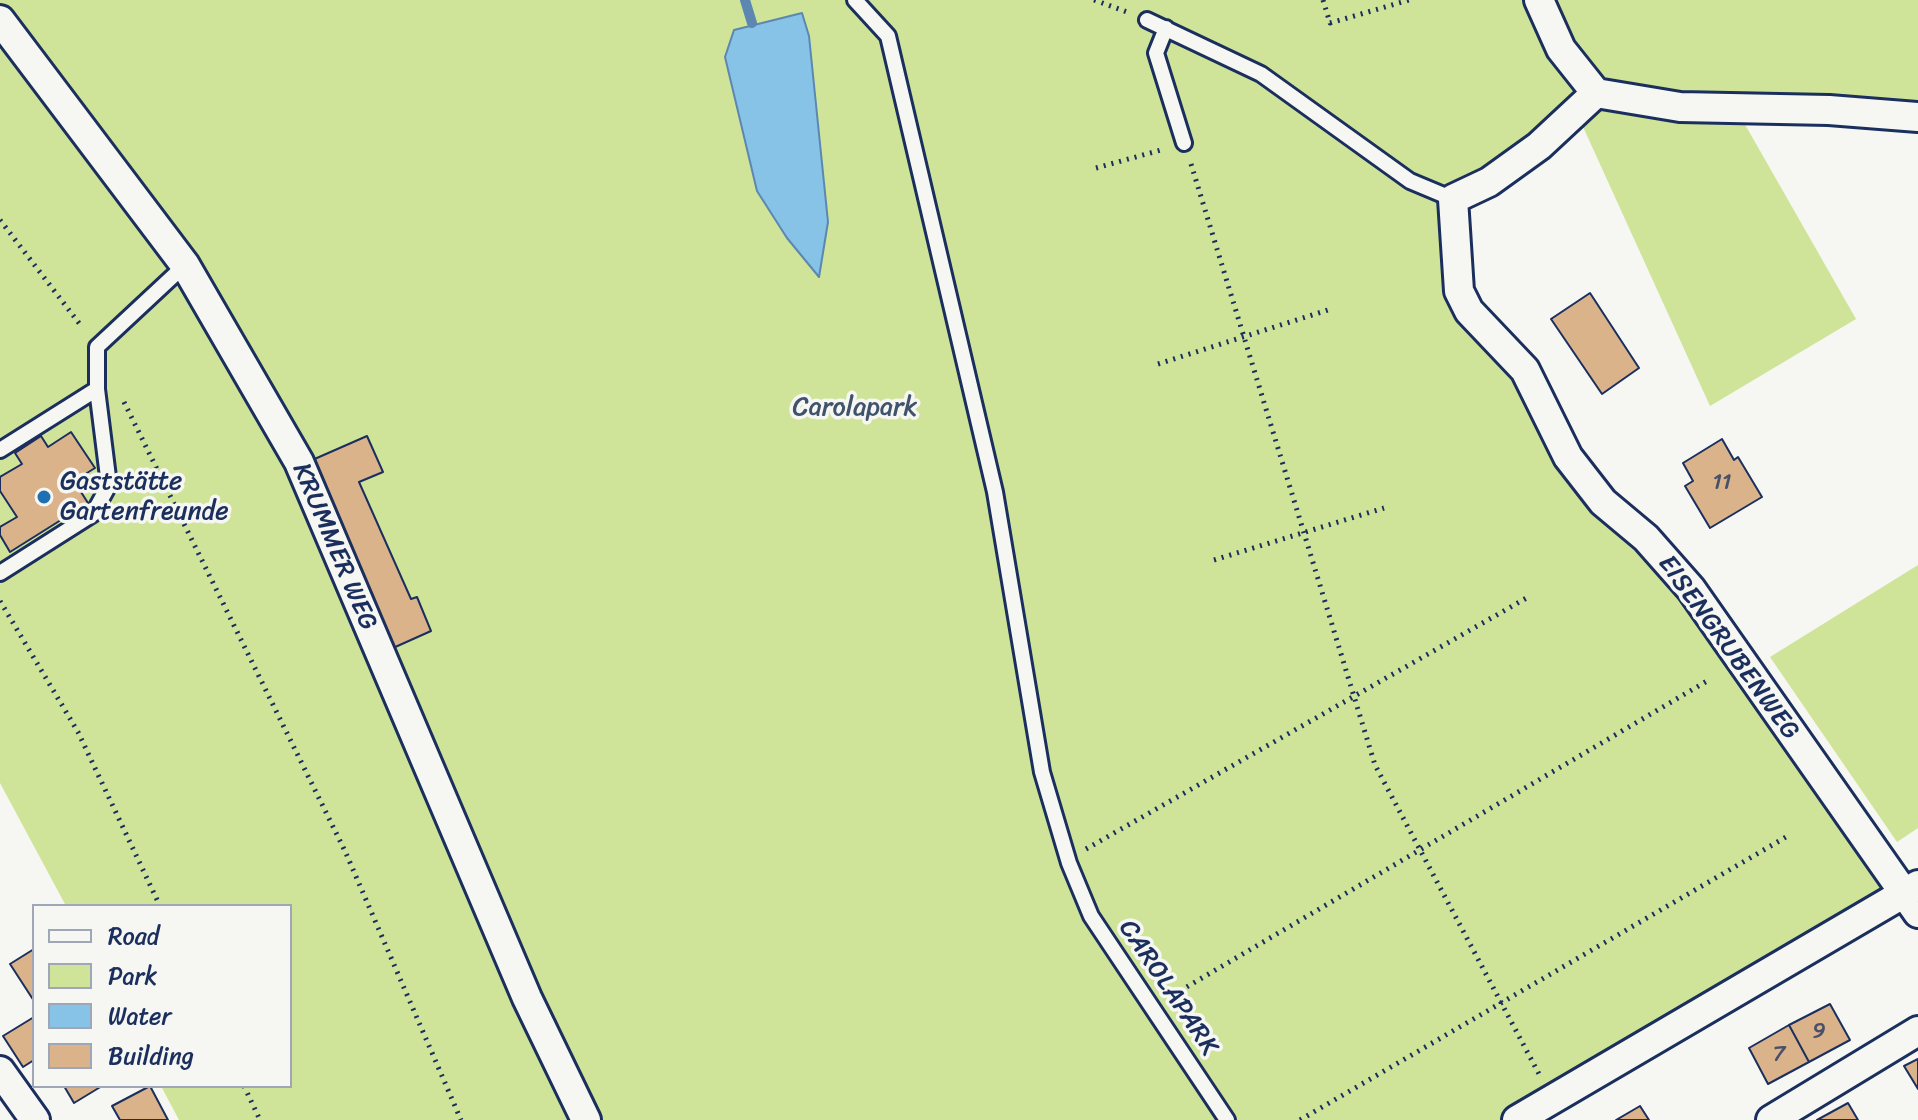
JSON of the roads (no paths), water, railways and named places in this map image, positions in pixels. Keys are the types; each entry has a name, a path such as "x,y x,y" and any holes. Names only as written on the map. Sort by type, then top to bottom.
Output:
{"street":[{"path":"1539,0 1561,49 1596,93 1643,104 1680,107 1829,110 1918,117"},
{"name":"KRUMMER WEG","path":"0,20 185,265 299,462 527,998 586,1120"},
{"path":"1453,199 1489,182 1539,146 1596,93"},
{"name":"EISENGRUBENWEG","path":"1453,199 1459,291 1469,311 1525,370 1568,457 1603,502 1646,538 1691,589 1914,897 1517,1120"},
{"path":"1771,1120 1918,1031"},
{"path":"0,1071 35,1120"}],"lane":[{"name":"CAROLAPARK","path":"855,0 888,36 995,492 1042,772 1069,863 1091,916 1227,1120"},
{"path":"1147,20 1261,74 1410,181 1453,199"},
{"path":"1166,28 1156,53 1184,143"},
{"path":"0,573 93,514 109,485 97,389 97,347 185,265"},
{"path":"0,450 97,389"}],"water":[{"path":"802,13 809,36 828,222 819,277 787,238 757,191 725,57 734,30"}],"waterway":[{"path":"745,0 752,23"}],"place":[{"name":"Gaststätte Gartenfreunde","path":"44,497"}],"park label":[{"name":"Carolapark","path":"855,408"}]}
